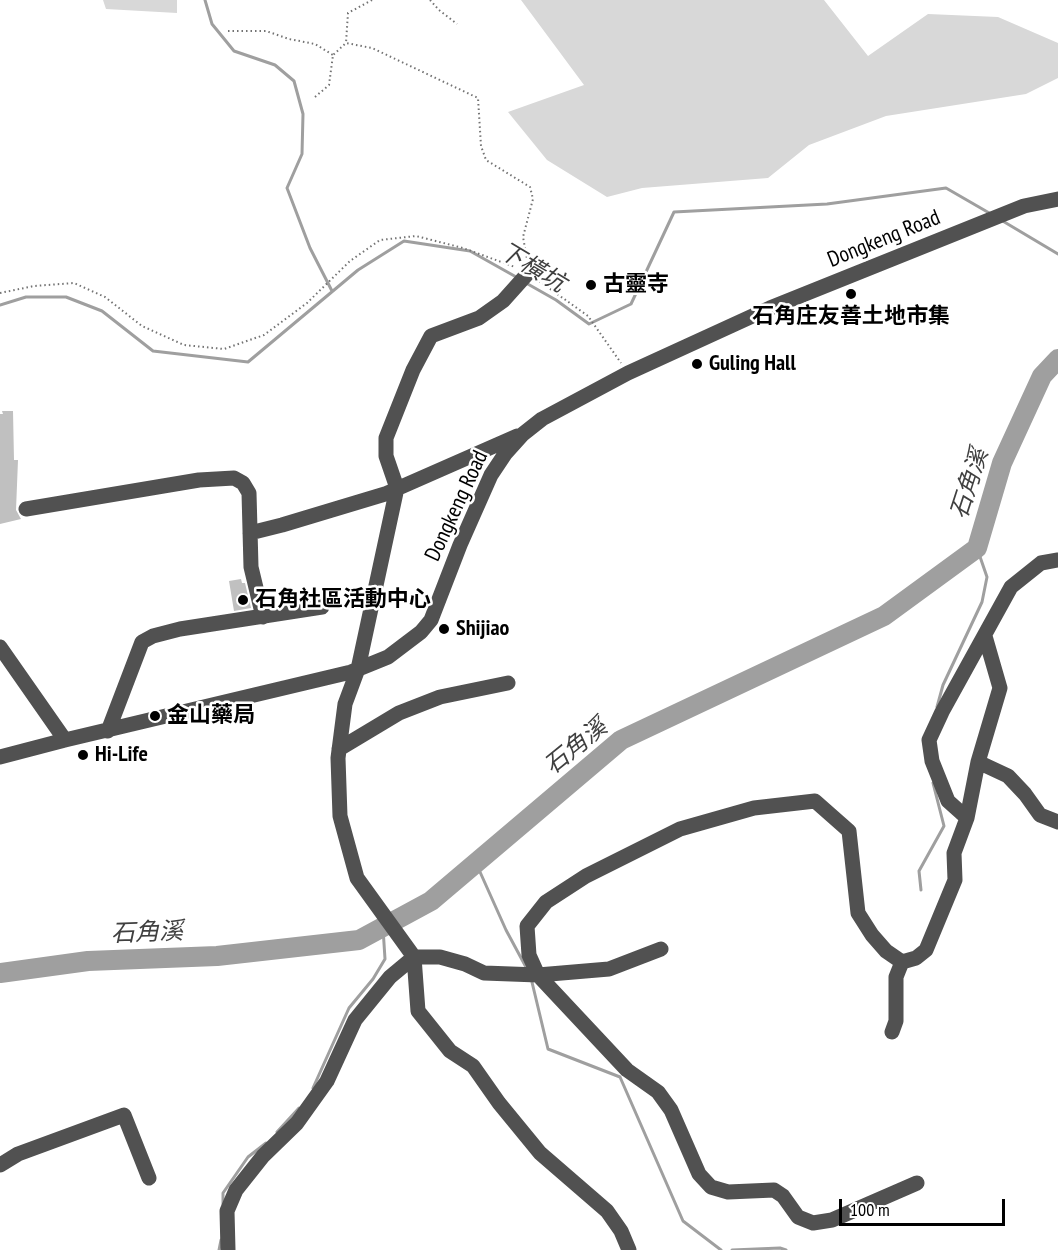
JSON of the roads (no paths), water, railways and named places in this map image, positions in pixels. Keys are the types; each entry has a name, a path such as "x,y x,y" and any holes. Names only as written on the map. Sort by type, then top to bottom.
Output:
{"street":[{"name":"Dongkeng Road","path":"0,757 358,669 388,657 421,632 431,620 460,545 491,475 505,454 542,418 628,373 770,309 1024,206 1058,199"},
{"path":"524,277 503,301 479,318 431,336 413,370 386,438 386,456 397,488 358,669 345,705 339,749 340,816 357,878 414,957 418,1011 450,1051 473,1066 499,1103 540,1153 607,1211 621,1231 629,1250"},
{"path":"250,533 397,488 523,434"},
{"path":"26,509 200,480 234,478 243,483 249,493 251,567 263,617"},
{"path":"967,818 948,801 932,761 929,740 1011,587 1041,562 1058,560"},
{"path":"108,731 142,642 153,636 180,629 322,608"},
{"path":"902,962 916,958 926,950 955,880 954,853 967,818 978,762 1000,688 985,636"},
{"path":"0,647 64,740"},
{"path":"339,749 399,713 440,697 508,683"},
{"path":"978,762 1008,776 1040,815 1058,822"},
{"path":"902,962 886,951 858,913 849,831 814,801 754,808 680,829 586,876 546,902 527,926 529,955 538,975 627,1070 658,1092 670,1110 699,1174 711,1187 728,1192 774,1190 783,1196 798,1217 813,1222 832,1220 917,1183"},
{"path":"228,1250 227,1211 236,1190 263,1156 297,1123 327,1081 355,1020 390,977 414,957 440,957 465,964 484,973 538,975 609,969 662,949"},
{"path":"892,1032 896,1021 896,977 902,962"},
{"path":"0,1165 18,1154 124,1115 149,1178"}],"waterway":[{"path":"205,0 212,24 234,51 275,65 294,81 303,114 302,154 287,188 310,248 332,291"},
{"name":"下橫坑","path":"526,283 556,300 589,324 631,304 674,212 827,204 946,188 991,214"},
{"name":"下橫坑","path":"1001,220 1058,254"},
{"name":"下橫坑","path":"0,305 26,297 66,297 102,311 153,351 248,362 358,270 404,241 470,251 518,278"},
{"name":"石角溪","path":"0,973 88,961 217,956 359,940 431,901 621,740 884,616 977,548 1002,463 1042,376 1058,359"},
{"path":"937,707 943,685 982,602 987,577 977,548"},
{"path":"921,890 919,871 944,826 933,783"},
{"path":"476,863 506,930 527,969"},
{"path":"313,1088 349,1008 373,979 385,959 383,928"},
{"path":"531,978 548,1049 620,1077 683,1221 721,1250"},
{"path":"277,1132 299,1108"},
{"path":"223,1204 223,1193 248,1157 266,1143"},
{"path":"219,1250 221,1240"},
{"path":"732,1250 780,1248 786,1250"}],"place":[{"name":"古靈寺","path":"591,285"},
{"name":"石角庄友善土地市集","path":"851,294"},
{"name":"Guling Hall","path":"697,364"},
{"name":"石角社區活動中心","path":"243,600"},
{"name":"Shijiao","path":"444,629"},
{"name":"金山藥局","path":"155,716"},
{"name":"Hi-Life","path":"83,755"}]}
